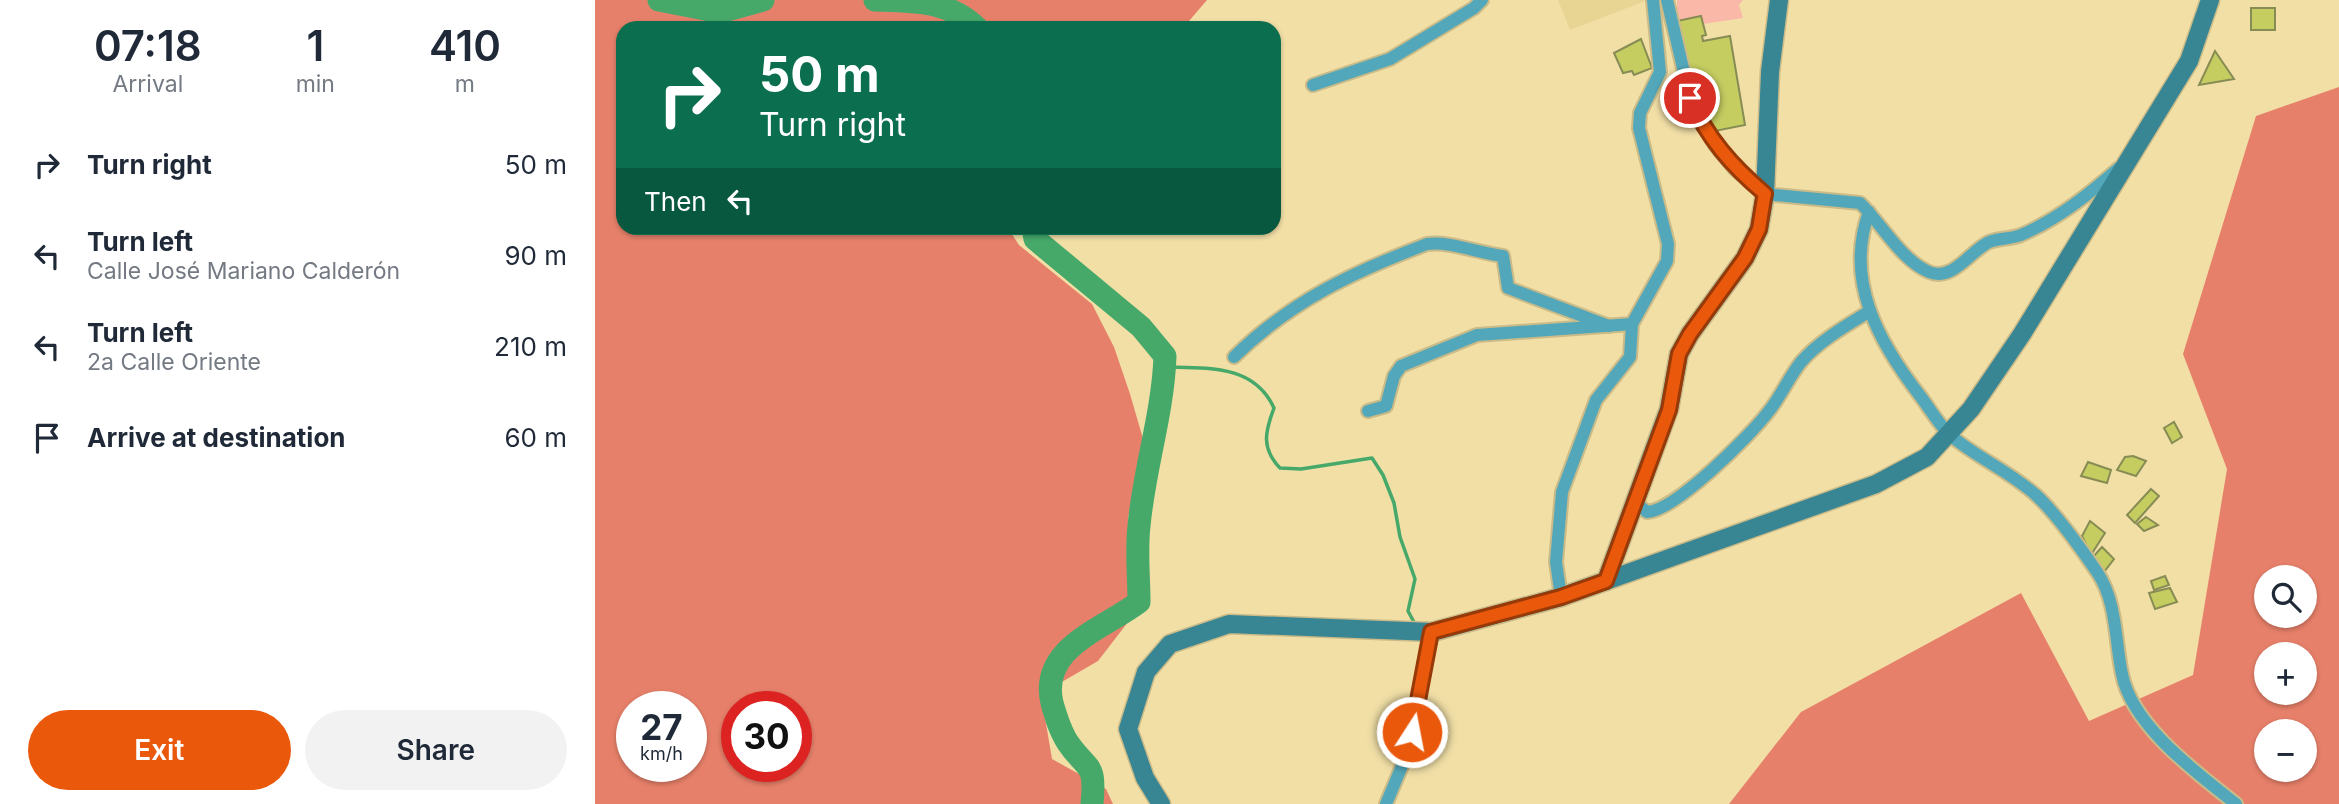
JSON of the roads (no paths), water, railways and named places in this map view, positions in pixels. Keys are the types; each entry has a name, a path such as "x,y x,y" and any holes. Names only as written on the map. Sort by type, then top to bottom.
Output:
{"street":[{"path":"1313,85 1390,60 1474,8 1482,0"},
{"path":"1561,597 1556,562 1562,492 1596,400 1630,357 1632,324 1667,261 1668,244 1639,128 1640,113 1660,72 1653,0"},
{"path":"1667,0 1669,21 1697,114 1715,145 1734,168 1765,194 1860,203 1917,264 1931,273 1943,273 1956,268 1989,242 2017,236 2057,217 2083,200 2127,161"},
{"path":"1606,581 1611,561 1637,504 1669,410 1679,354 1690,334 1745,258 1759,229 1765,194 1770,72 1779,0"},
{"path":"1161,804 1145,778 1128,729 1146,672 1170,643 1230,624 1431,632 1561,597 1876,484 1927,457 1971,409 2022,334 2189,61 2210,0"},
{"path":"1870,212 1859,252 1860,271 1870,311 1889,352 1950,434 2039,498 2099,574 2115,622 2122,677 2134,705 2179,758 2235,804"},
{"path":"1234,357 1259,333 1340,279 1427,244 1439,243 1470,252 1503,256 1508,288 1609,326"},
{"path":"1637,504 1647,512 1657,512 1673,501 1748,436 1769,411 1802,362 1827,340 1870,311"},
{"path":"1368,411 1386,406 1394,376 1401,366 1477,335 1632,324"},
{"path":"1386,804 1407,754 1431,632"}],"waterway":[{"path":"659,0 720,12 763,0"},
{"path":"875,0 930,4 954,12 968,21"},
{"path":"1034,235 1035,239 1141,327 1165,356 1161,399 1139,526 1139,602 1077,642 1055,667 1051,684 1052,703 1063,734 1091,773 1092,804"},
{"path":"1165,367 1228,371 1254,383 1274,408 1268,425 1267,447 1280,468 1301,469 1372,458 1383,475 1394,503 1400,537 1415,579 1408,611 1415,624"}]}
